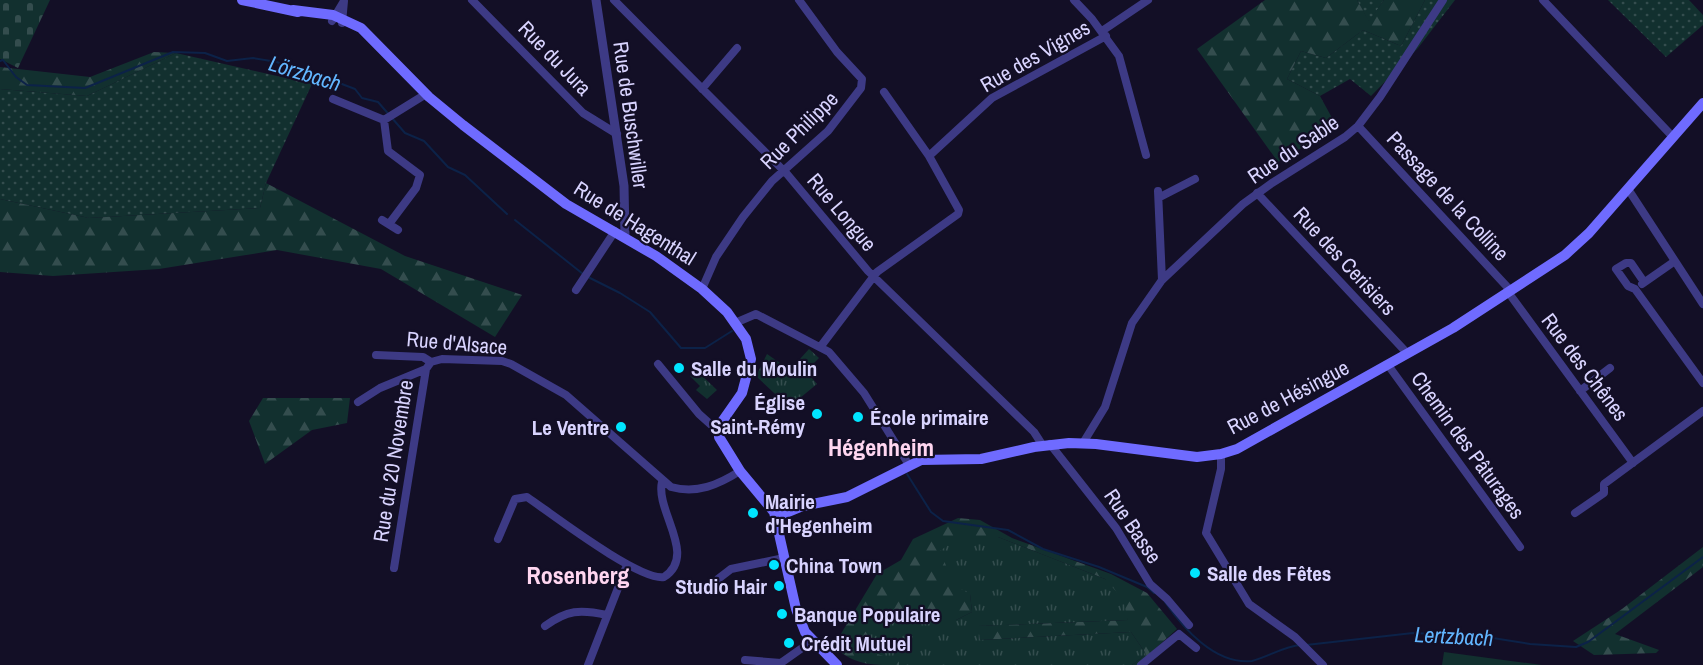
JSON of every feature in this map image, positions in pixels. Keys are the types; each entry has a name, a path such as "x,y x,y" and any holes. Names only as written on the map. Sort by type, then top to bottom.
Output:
{"main road":[{"name":"Rue de Hagenthal","path":"242,0 337,20 372,39 426,94 566,204 620,233 702,289 735,323 749,347 750,372 742,393 718,431"},
{"name":"Rue de Hésingue","path":"774,512 786,513 803,506 857,493 909,465 937,459 981,459 1046,445 1083,443 1197,457 1221,454 1256,439 1453,328 1576,246 1703,103"},
{"path":"718,431 722,444 740,471 774,512 797,614 812,641 837,665"}],"street":[{"path":"337,20 344,0"},
{"name":"Rue du Jura","path":"472,0 583,113 616,134"},
{"name":"Rue de Buschwiller","path":"596,0 624,186 627,231 620,233"},
{"name":"Rue Longue","path":"614,0 784,172 874,276 1046,445"},
{"name":"Rue Philippe","path":"702,289 727,238 772,181 828,131 861,88 862,79 837,52 799,0"},
{"path":"1074,0 1104,33 1119,56 1146,155"},
{"name":"Rue des Vignes","path":"929,156 992,98 1104,33 1148,0"},
{"name":"Rue du Sable","path":"1083,443 1105,406 1132,323 1162,280 1206,237 1257,194 1345,138 1358,126 1380,97 1443,0"},
{"path":"1543,0 1673,137"},
{"path":"702,89 737,48"},
{"path":"821,346 874,276 958,214 958,205 929,156 885,92"},
{"path":"384,120 426,94"},
{"path":"333,99 384,120"},
{"path":"384,120 388,151 420,175 416,188 386,222 398,230"},
{"name":"Passage de la Colline","path":"1358,126 1509,292"},
{"path":"1162,280 1159,194 1195,179"},
{"path":"1628,189 1703,304"},
{"name":"Rue des Cerisiers","path":"1257,194 1407,353"},
{"path":"576,290 620,233"},
{"path":"1635,289 1675,261"},
{"path":"1644,282 1631,263 1626,263 1616,269 1628,286 1635,289 1703,383"},
{"name":"Rue des Chênes","path":"1509,292 1634,463"},
{"path":"735,323 756,314 821,346 848,372 864,393 909,465"},
{"name":"Rue d'Alsace","path":"376,355 423,357 431,362 442,359 502,361 511,364 566,395 662,482 671,487 692,490 719,483 740,471"},
{"name":"Rue du 20 Novembre","path":"394,568 426,369 431,362"},
{"path":"658,364 699,414 718,431"},
{"name":"Chemin des Pâturages","path":"1388,365 1520,547"},
{"path":"1580,391 1610,368"},
{"path":"358,402 380,388 426,369"},
{"path":"1575,513 1604,493 1604,484 1703,411"},
{"name":"Rue Basse","path":"1046,445 1116,528 1150,584 1167,599 1189,625"},
{"path":"1221,454 1221,469 1206,533 1249,604 1295,637 1323,665"},
{"path":"498,539 515,499 527,497 627,565 656,578 664,577 675,568 678,551 661,492 662,482"},
{"path":"718,579 731,569 784,558"},
{"path":"588,665 627,565"},
{"path":"545,626 563,613 594,612 607,615"},
{"path":"1141,665 1179,633 1196,648"},
{"path":"745,660 784,663 812,641"}],"green space":[{"path":"0,0 50,0 18,68 0,59"},
{"path":"1265,0 1357,0 1369,21 1384,0 1425,0 1401,46 1363,30 1326,58 1301,51 1287,79 1320,96 1337,127 1278,162 1197,49"},
{"path":"1357,0 1384,0 1369,22"},
{"path":"1425,0 1455,0 1418,48 1371,96 1350,79 1320,96 1287,79 1301,51 1326,58 1363,30 1401,46"},
{"path":"1608,0 1689,0 1703,15 1703,25 1666,57"},
{"path":"154,52 176,53 87,96 0,89 0,67 90,77"},
{"path":"176,53 312,84 266,183 260,208 89,218 0,199 0,89 87,96"},
{"path":"266,183 405,256 522,295 495,337 381,269 277,250 159,269 53,276 0,272 0,199 89,218 260,208"},
{"path":"809,349 819,358 806,371 817,384 789,407 757,377 757,374 767,354 790,370"},
{"path":"696,370 717,390 707,399 696,390 700,386 690,376"},
{"path":"263,398 350,398 347,423 312,430 265,464 249,421"},
{"path":"958,518 980,520 1012,538 1111,574 1147,593 1177,629 1137,665 1132,665 1146,654 1131,632 980,640 977,626 1128,620 1105,579 998,537 970,594 972,612 956,620 900,661 899,665 863,663 833,647 877,574 901,560 913,539"},
{"path":"960,536 998,537 1105,579 1123,599 1128,620 978,626 980,640 1131,632 1146,654 1132,665 899,665 899,661 871,652 870,624 898,616 933,612 949,614 956,620 972,612 970,594 954,585 940,551"},
{"path":"1703,547 1703,567 1615,634 1659,650 1656,653 1594,655 1573,641 1622,609"},
{"path":"1444,652 1542,665 1442,665"}],"waterway":[{"name":"Lörzbach","path":"0,61 3,60 16,77 27,85 85,88 173,52 205,53 227,61 253,58 277,62 315,80 334,81 355,89 362,98 378,102 405,133 424,141 448,167 465,175 507,214"},
{"path":"515,220 583,274"},
{"path":"588,277 650,312 681,348 705,348 732,331"},
{"path":"907,474 931,512 943,521 1008,530 1043,549 1099,567 1147,587 1154,593"},
{"name":"Lertzbach","path":"1306,645 1413,633 1480,636 1530,644 1576,647 1588,642 1703,557"},
{"name":"Lertzbach","path":"1165,602 1181,623 1201,643 1225,657 1238,661 1252,661 1288,647 1301,645"}],"place":[{"name":"Salle du Moulin","path":"679,368"},
{"name":"Église Saint-Rémy","path":"817,414"},
{"name":"École primaire","path":"858,417"},
{"name":"Le Ventre","path":"621,427"},
{"name":"Mairie d'Hegenheim","path":"753,513"},
{"name":"China Town","path":"774,565"},
{"name":"Salle des Fêtes","path":"1195,573"},
{"name":"Studio Hair","path":"779,586"},
{"name":"Banque Populaire","path":"782,614"},
{"name":"Crédit Mutuel","path":"789,643"}],"district":[{"name":"Hégenheim","path":"881,447"},
{"name":"Rosenberg","path":"578,575"}]}
